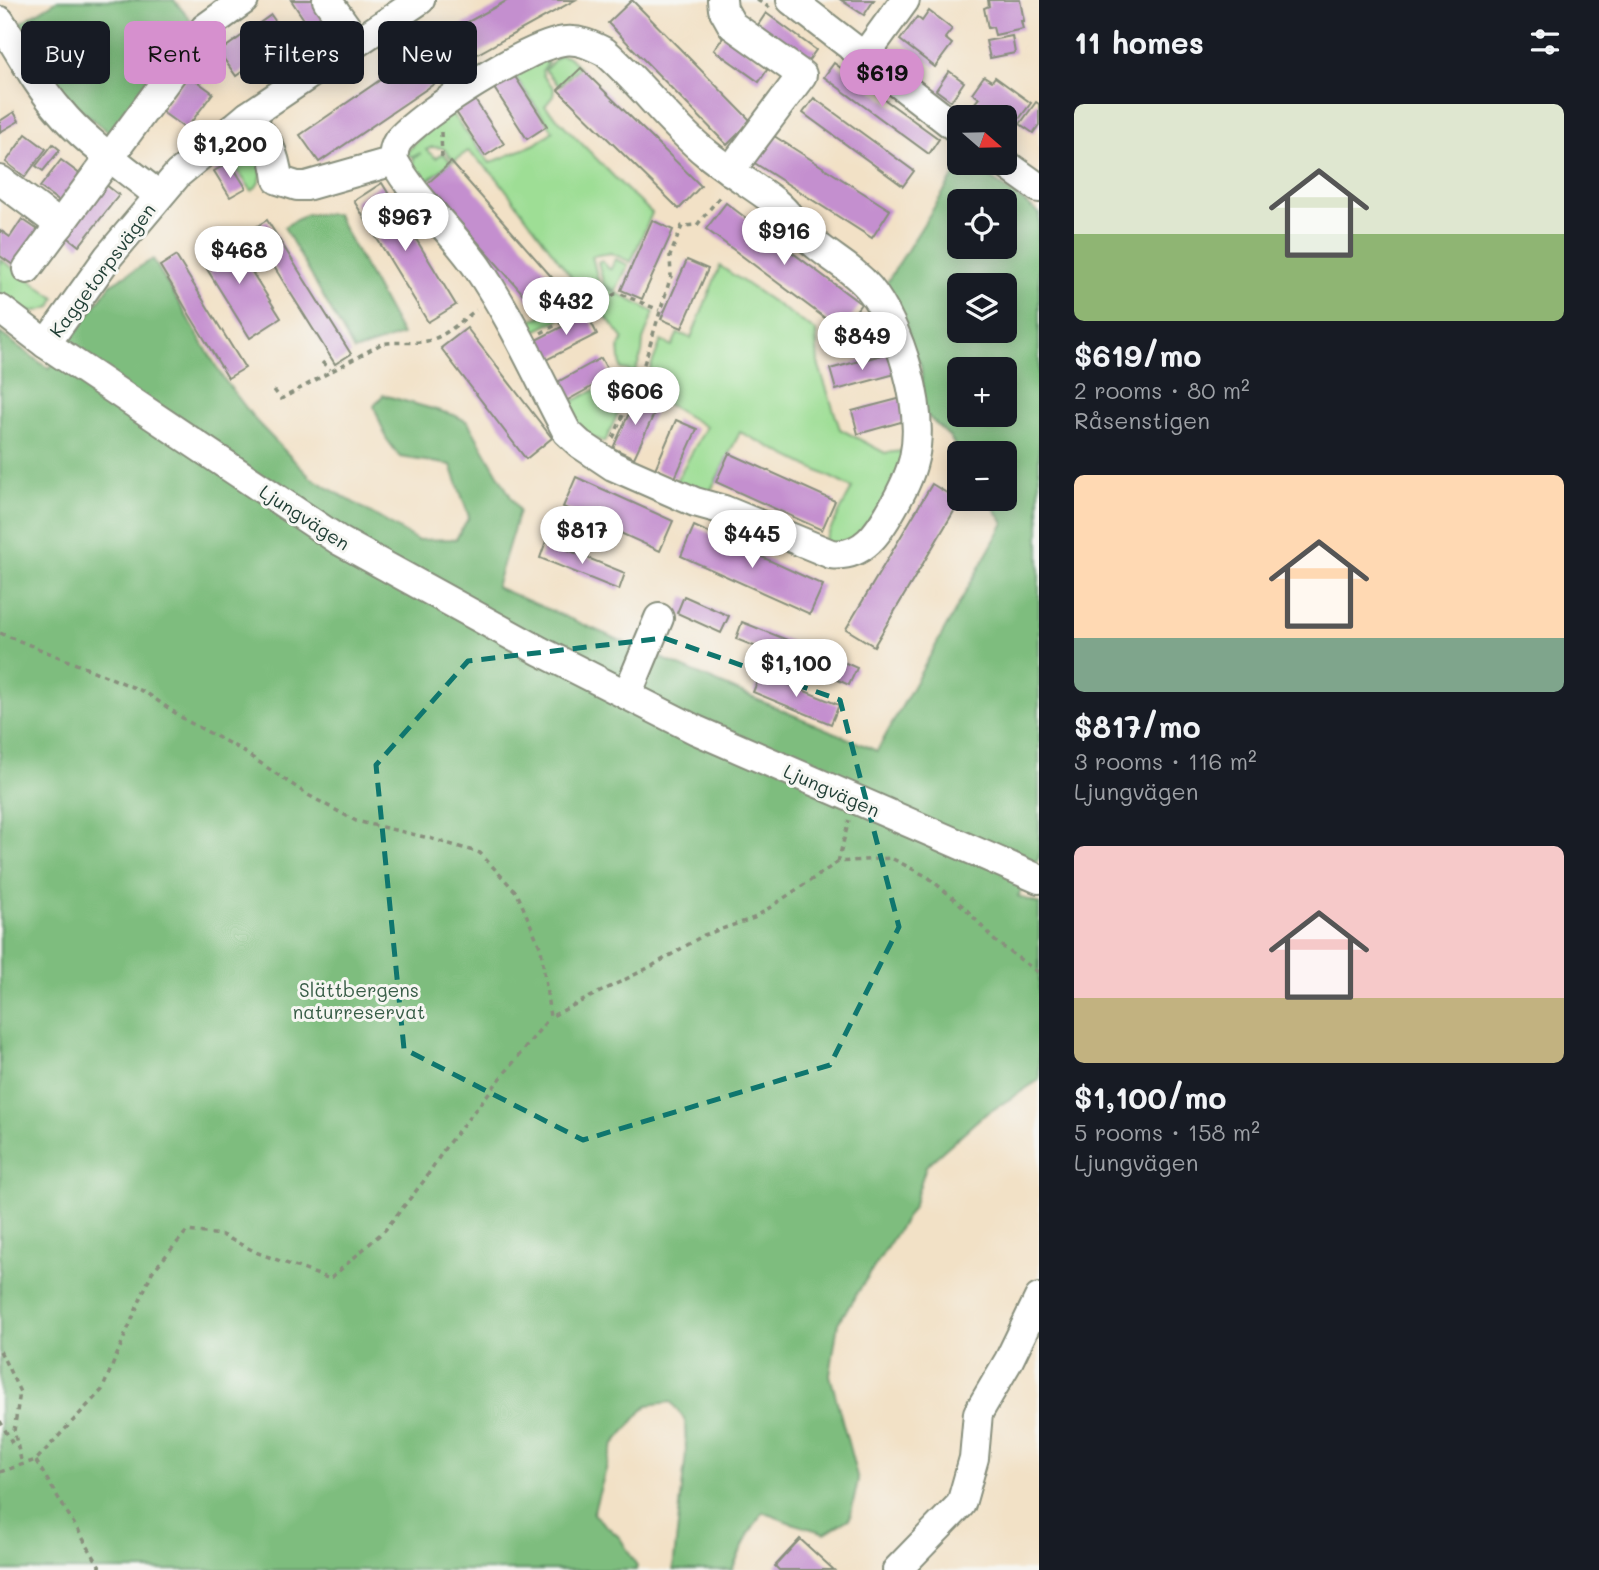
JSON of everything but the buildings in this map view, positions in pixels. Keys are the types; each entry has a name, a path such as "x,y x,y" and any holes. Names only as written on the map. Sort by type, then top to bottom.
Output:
{"street":[{"path":"27,269 205,28 244,0"},
{"path":"327,0 342,21"},
{"name":"Kaggetorpsvägen","path":"364,37 420,0"},
{"path":"722,0 723,9 732,25 802,75 733,173"},
{"path":"791,0 947,121"},
{"path":"864,55 905,0"},
{"name":"Kaggetorpsvägen","path":"0,22 38,83 61,113 158,195"},
{"path":"565,41 585,42 605,52 621,65 704,151 733,173 777,204 813,243 854,273 869,288 886,315 899,344 916,420 914,456 905,486 869,542 856,552 844,556 831,554 724,510 695,502 613,466 580,444 567,432 477,267 401,173 394,161 393,152 397,143 412,127 516,58 543,46 565,41"},
{"name":"Kaggetorpsvägen","path":"46,344 108,257 178,174 248,116 295,84"},
{"path":"248,116 270,143 278,180 297,186 306,186 394,161"},
{"path":"1017,172 1039,188"},
{"path":"0,180 60,225"},
{"name":"Ljungvägen","path":"0,309 46,344 340,541 540,651 696,730 1039,879"},
{"path":"627,695 659,618"},
{"path":"897,1570 961,1504 974,1458 978,1412 1010,1360 1039,1298"}],"path":[{"path":"603,459 640,377 671,276 670,256 682,226 697,225 733,173"},
{"path":"520,344 615,294 659,310"},
{"path":"274,390 281,399 381,344 393,341 426,341 437,337 495,296"},
{"path":"322,362 330,370"},
{"path":"0,633 145,692 187,721 238,748 308,795 356,821 480,853 517,893 541,949 550,1017"},
{"path":"838,862 855,800"},
{"path":"0,1472 36,1460 102,1390 152,1272 187,1231 222,1235 258,1253 330,1279 385,1230 423,1182 454,1136 550,1017 652,966 704,935 754,919 838,862 891,858 928,877 966,909 995,941 1039,973"},
{"path":"0,1351 20,1392 14,1431 17,1451"},
{"path":"0,1421 22,1464"},
{"path":"36,1460 102,1570"}],"highlighted area":[{"path":"664,638 840,700 899,927 830,1065 583,1140 404,1049 376,765 468,661"}],"green space":[{"path":"58,0 174,0 191,21 124,21 124,84 152,84 112,135 64,96 56,84 110,84 110,21 24,21"},
{"path":"559,55 569,57 579,67 559,86 545,70"},
{"path":"543,57 548,63 542,71 544,77 554,88 553,96 545,106 652,213 631,262 611,253 592,256 599,284 654,312 635,372 621,369 619,347 624,339 594,302 527,335 521,326 545,314 575,282 497,178 468,151 454,161 443,148 432,147 426,150 436,158 443,153 451,162 428,180 422,173 418,176 412,168 414,158 421,153 413,157 405,154 448,109 490,163 535,144 553,131 511,71"},
{"path":"244,134 253,136 262,165 261,178 252,191 223,150"},
{"name":"Slättbergens naturreservat","path":"954,175 987,175 1006,189 947,189 947,259 1017,259 1017,197 1039,213 1039,857 1018,896 1039,904 1039,1080 980,1118 926,1166 913,1207 838,1323 830,1375 858,1480 850,1518 825,1533 763,1512 749,1533 732,1570 673,1570 686,1453 685,1420 671,1402 647,1405 613,1445 593,1514 620,1538 637,1566 636,1570 0,1570 0,333 49,369 111,284 153,259 223,378 257,422 310,477 417,540 456,539 469,517 451,465 400,457 386,438 374,406 383,395 454,415 468,422 519,511 496,587 877,751 1004,523 996,511 1017,511 1017,441 952,441 924,413 921,366 884,287"},
{"path":"307,214 336,214 402,335 354,351 284,227"},
{"path":"0,259 55,298 51,307 23,311 0,295"},
{"path":"615,259 628,265 616,291 604,285 598,262 602,260 607,268 611,269"},
{"path":"720,266 816,331 818,363 840,429 885,453 912,450 903,478 848,550 823,544 852,488 740,432 707,498 676,481 706,427 642,389 661,341 672,346 678,333 691,338"},
{"path":"619,378 631,384 605,442 583,434 565,405"}]}
